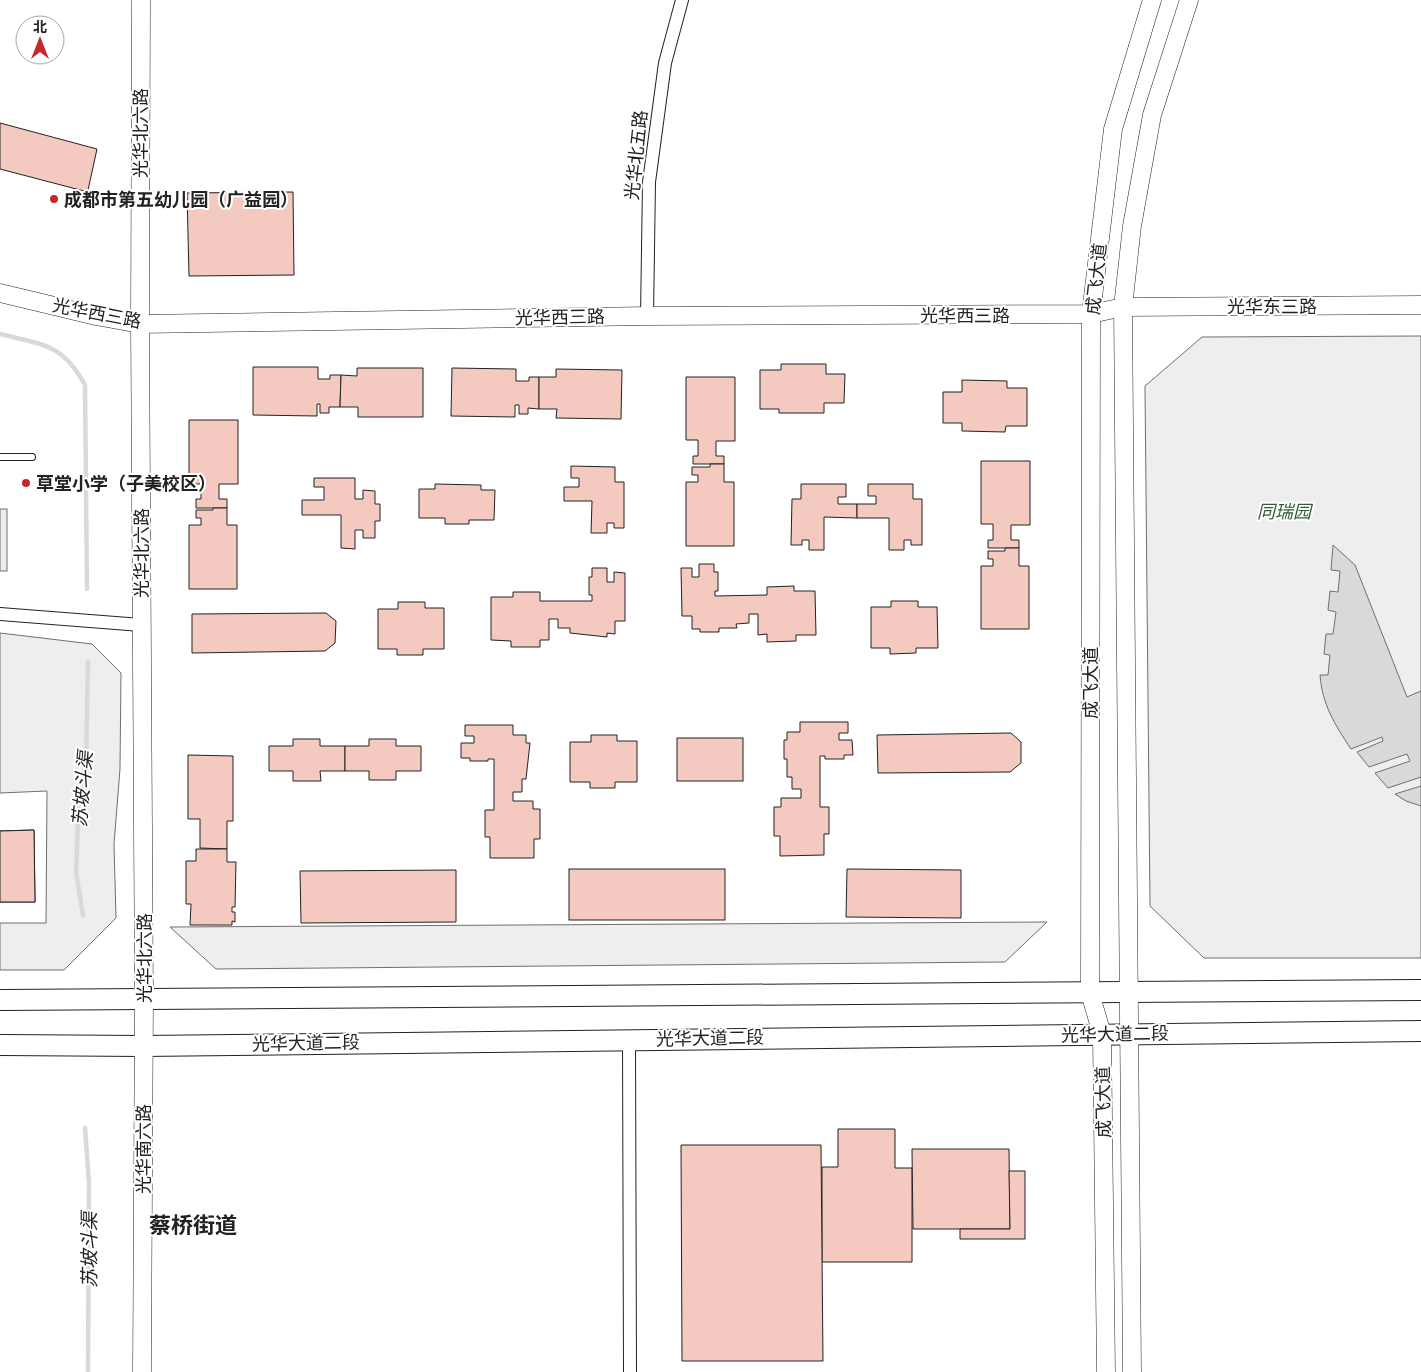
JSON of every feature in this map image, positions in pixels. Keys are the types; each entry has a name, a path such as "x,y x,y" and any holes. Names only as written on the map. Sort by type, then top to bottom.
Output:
{"main road":[{"path":"0,1000 144,997 1421,990"},
{"name":"光华大道二段","path":"0,1045 143,1046 1421,1031"}],"street":[{"name":"光华北六路","path":"141,0 140,324 143,1046"},
{"name":"光华北五路","path":"647,316 649,182 664,63 682,0"},
{"name":"成飞大道","path":"1106,1372 1102,1034 1090,992 1091,314 1113,129 1152,0"},
{"name":"成飞大道","path":"1132,1372 1124,307 1132,226 1152,115 1189,0"},
{"name":"光华西三路","path":"0,293 96,316 140,324 647,316 1091,314 1124,307"},
{"name":"光华东三路","path":"1124,307 1421,305"},
{"path":"0,614 141,625"},
{"path":"629,1039 630,1372"},
{"name":"光华南六路","path":"142,1372 143,1046"}],"lane":[{"path":"0,457 32,457"}],"green space":[{"name":"同瑞园","path":"1421,336 1421,958 1204,958 1150,906 1145,386 1202,337"},
{"path":"0,509 7,509 7,571 0,571"},
{"path":"0,633 92,644 121,673 120,769 114,844 116,918 64,970 0,970 0,923 46,923 47,791 0,793"},
{"path":"1047,922 1005,962 216,969 170,927"}],"shaded area":[{"path":"1333,545 1355,565 1407,697 1421,691 1421,777 1388,788 1375,773 1410,761 1407,754 1369,767 1357,752 1383,741 1382,737 1351,749 1335,723 1323,695 1320,675 1328,675 1330,655 1324,654 1326,634 1333,634 1336,612 1328,610 1330,591 1338,592 1340,571 1331,570"},
{"path":"1421,786 1421,806 1406,801 1395,794"}],"building":[{"path":"0,123 97,149 88,190 84,191 0,169"},
{"path":"293,192 294,275 189,276 187,193"},
{"path":"781,364 826,364 826,374 845,374 844,403 824,403 824,413 779,413 779,409 760,409 760,370 781,370"},
{"path":"253,367 318,367 318,379 330,379 330,375 341,375 340,407 329,407 329,413 320,413 320,404 317,404 317,416 253,415"},
{"path":"357,368 423,368 423,417 358,417 358,407 340,407 341,375 357,376"},
{"path":"452,368 516,369 516,381 529,381 529,377 539,377 539,409 528,408 528,414 519,414 519,405 515,405 515,417 451,416"},
{"path":"556,369 622,370 621,419 556,418 557,409 539,409 539,377 556,377"},
{"path":"686,377 735,377 735,441 716,441 716,456 724,456 724,464 693,464 693,456 698,456 698,440 686,440"},
{"path":"962,380 1007,381 1007,388 1027,388 1027,426 1006,426 1005,432 962,431 962,423 943,423 943,392 962,392"},
{"path":"189,420 238,420 238,484 219,484 219,499 227,499 227,508 196,508 196,499 201,499 201,484 189,484"},
{"path":"981,461 1030,461 1030,525 1011,525 1011,540 1019,540 1019,548 988,548 988,540 993,540 993,524 981,524"},
{"path":"710,464 724,464 724,482 734,482 734,546 686,546 686,482 698,482 698,475 692,475 692,467 710,467"},
{"path":"571,466 615,467 615,482 624,482 624,528 614,528 614,523 607,523 607,533 591,533 592,501 564,501 564,487 579,487 579,478 571,478"},
{"path":"314,478 355,478 355,499 363,499 363,490 375,491 375,504 380,504 380,521 375,521 375,538 363,538 363,530 355,530 355,549 341,548 341,515 302,515 302,500 324,500 324,487 314,487"},
{"path":"435,484 481,485 481,490 495,490 494,520 469,520 469,524 445,524 445,518 419,518 419,489 435,489"},
{"path":"801,484 846,484 846,497 838,497 838,504 857,504 857,518 824,517 824,550 809,550 809,540 802,540 802,545 791,545 792,499 801,499"},
{"path":"868,484 913,484 913,499 922,499 922,545 911,545 911,540 904,540 904,550 889,550 889,518 857,518 857,504 876,504 876,496 868,496"},
{"path":"213,508 227,508 227,525 237,525 237,589 189,589 189,525 201,525 201,518 196,518 196,510 213,510"},
{"path":"1005,548 1019,548 1019,566 1029,566 1029,629 981,629 981,566 993,566 993,559 988,559 988,551 1005,551"},
{"path":"699,564 714,564 714,572 718,572 718,591 715,591 715,596 767,595 767,587 794,586 794,591 815,591 816,635 796,635 796,641 767,642 767,634 758,635 758,614 749,614 749,623 736,624 737,628 719,628 719,632 700,632 700,629 692,629 692,616 682,616 681,568 692,568 692,577 699,577"},
{"path":"592,568 607,568 607,582 614,582 614,572 625,573 625,621 615,621 615,634 607,633 607,637 570,633 570,628 558,628 558,619 549,619 549,640 540,640 540,647 511,647 511,641 491,640 491,597 513,597 513,592 540,592 540,601 592,601 592,595 589,595 589,577 592,577"},
{"path":"891,601 918,601 918,607 937,607 938,648 916,648 916,653 890,654 890,648 871,648 871,607 891,607"},
{"path":"398,602 425,602 425,608 444,608 444,649 423,649 423,655 397,655 397,649 378,649 378,609 398,609"},
{"path":"326,613 336,621 335,643 325,651 192,653 192,614"},
{"path":"800,722 848,722 848,733 839,733 839,740 852,740 853,755 844,755 844,759 825,759 825,756 820,756 820,807 829,807 829,834 824,834 824,855 780,856 780,836 774,836 774,807 781,807 781,798 801,798 801,789 792,789 792,777 787,777 787,759 784,759 784,740 787,740 787,732 800,732"},
{"path":"465,725 513,725 513,735 526,735 526,743 530,743 526,779 522,779 522,792 513,792 513,801 533,801 533,809 540,809 540,839 534,839 534,858 490,858 490,837 485,837 485,810 494,810 494,759 470,761 470,758 461,758 461,743 474,743 474,736 465,736"},
{"path":"1011,733 1021,742 1021,763 1010,772 878,773 877,735"},
{"path":"591,735 617,735 617,741 637,741 637,782 615,782 615,788 590,788 590,782 570,782 570,742 591,742"},
{"path":"677,738 743,738 743,781 677,781"},
{"path":"293,739 320,739 320,746 345,746 345,771 320,771 321,781 293,781 293,771 269,771 269,746 293,746"},
{"path":"369,739 396,739 396,746 421,746 421,771 396,771 396,780 369,780 369,771 345,771 345,746 369,746"},
{"path":"188,755 233,756 233,821 227,821 227,849 200,848 200,819 188,819"},
{"path":"34,830 35,902 0,902 0,831"},
{"path":"34,830 35,902 0,902 0,831"},
{"path":"196,849 227,849 227,862 236,862 235,907 232,907 232,912 235,912 235,922 232,921 232,925 190,925 191,904 186,904 186,861 196,861"},
{"path":"569,869 725,869 725,920 569,920"},
{"path":"847,869 961,870 961,918 846,917"},
{"path":"456,870 456,922 301,923 300,871"},
{"path":"838,1129 895,1129 895,1168 912,1168 912,1262 822,1262 822,1167 838,1167"},
{"path":"681,1145 821,1145 823,1361 682,1361"},
{"path":"912,1149 1009,1149 1010,1229 913,1229"},
{"path":"1009,1171 1025,1171 1025,1239 960,1239 960,1229 1010,1229"}],"waterway":[{"name":"苏坡斗渠","path":"0,334 40,344 59,353 77,371 85,385 87,589"},
{"name":"苏坡斗渠","path":"83,915 76,872 79,793 86,762 88,662"},
{"name":"苏坡斗渠","path":"85,1128 89,1183 88,1372"}],"place":[{"name":"成都市第五幼儿园（广益园）","path":"54,199"},
{"name":"草堂小学（子美校区）","path":"26,483"}],"district":[{"name":"蔡桥街道","path":"193,1224"}]}
